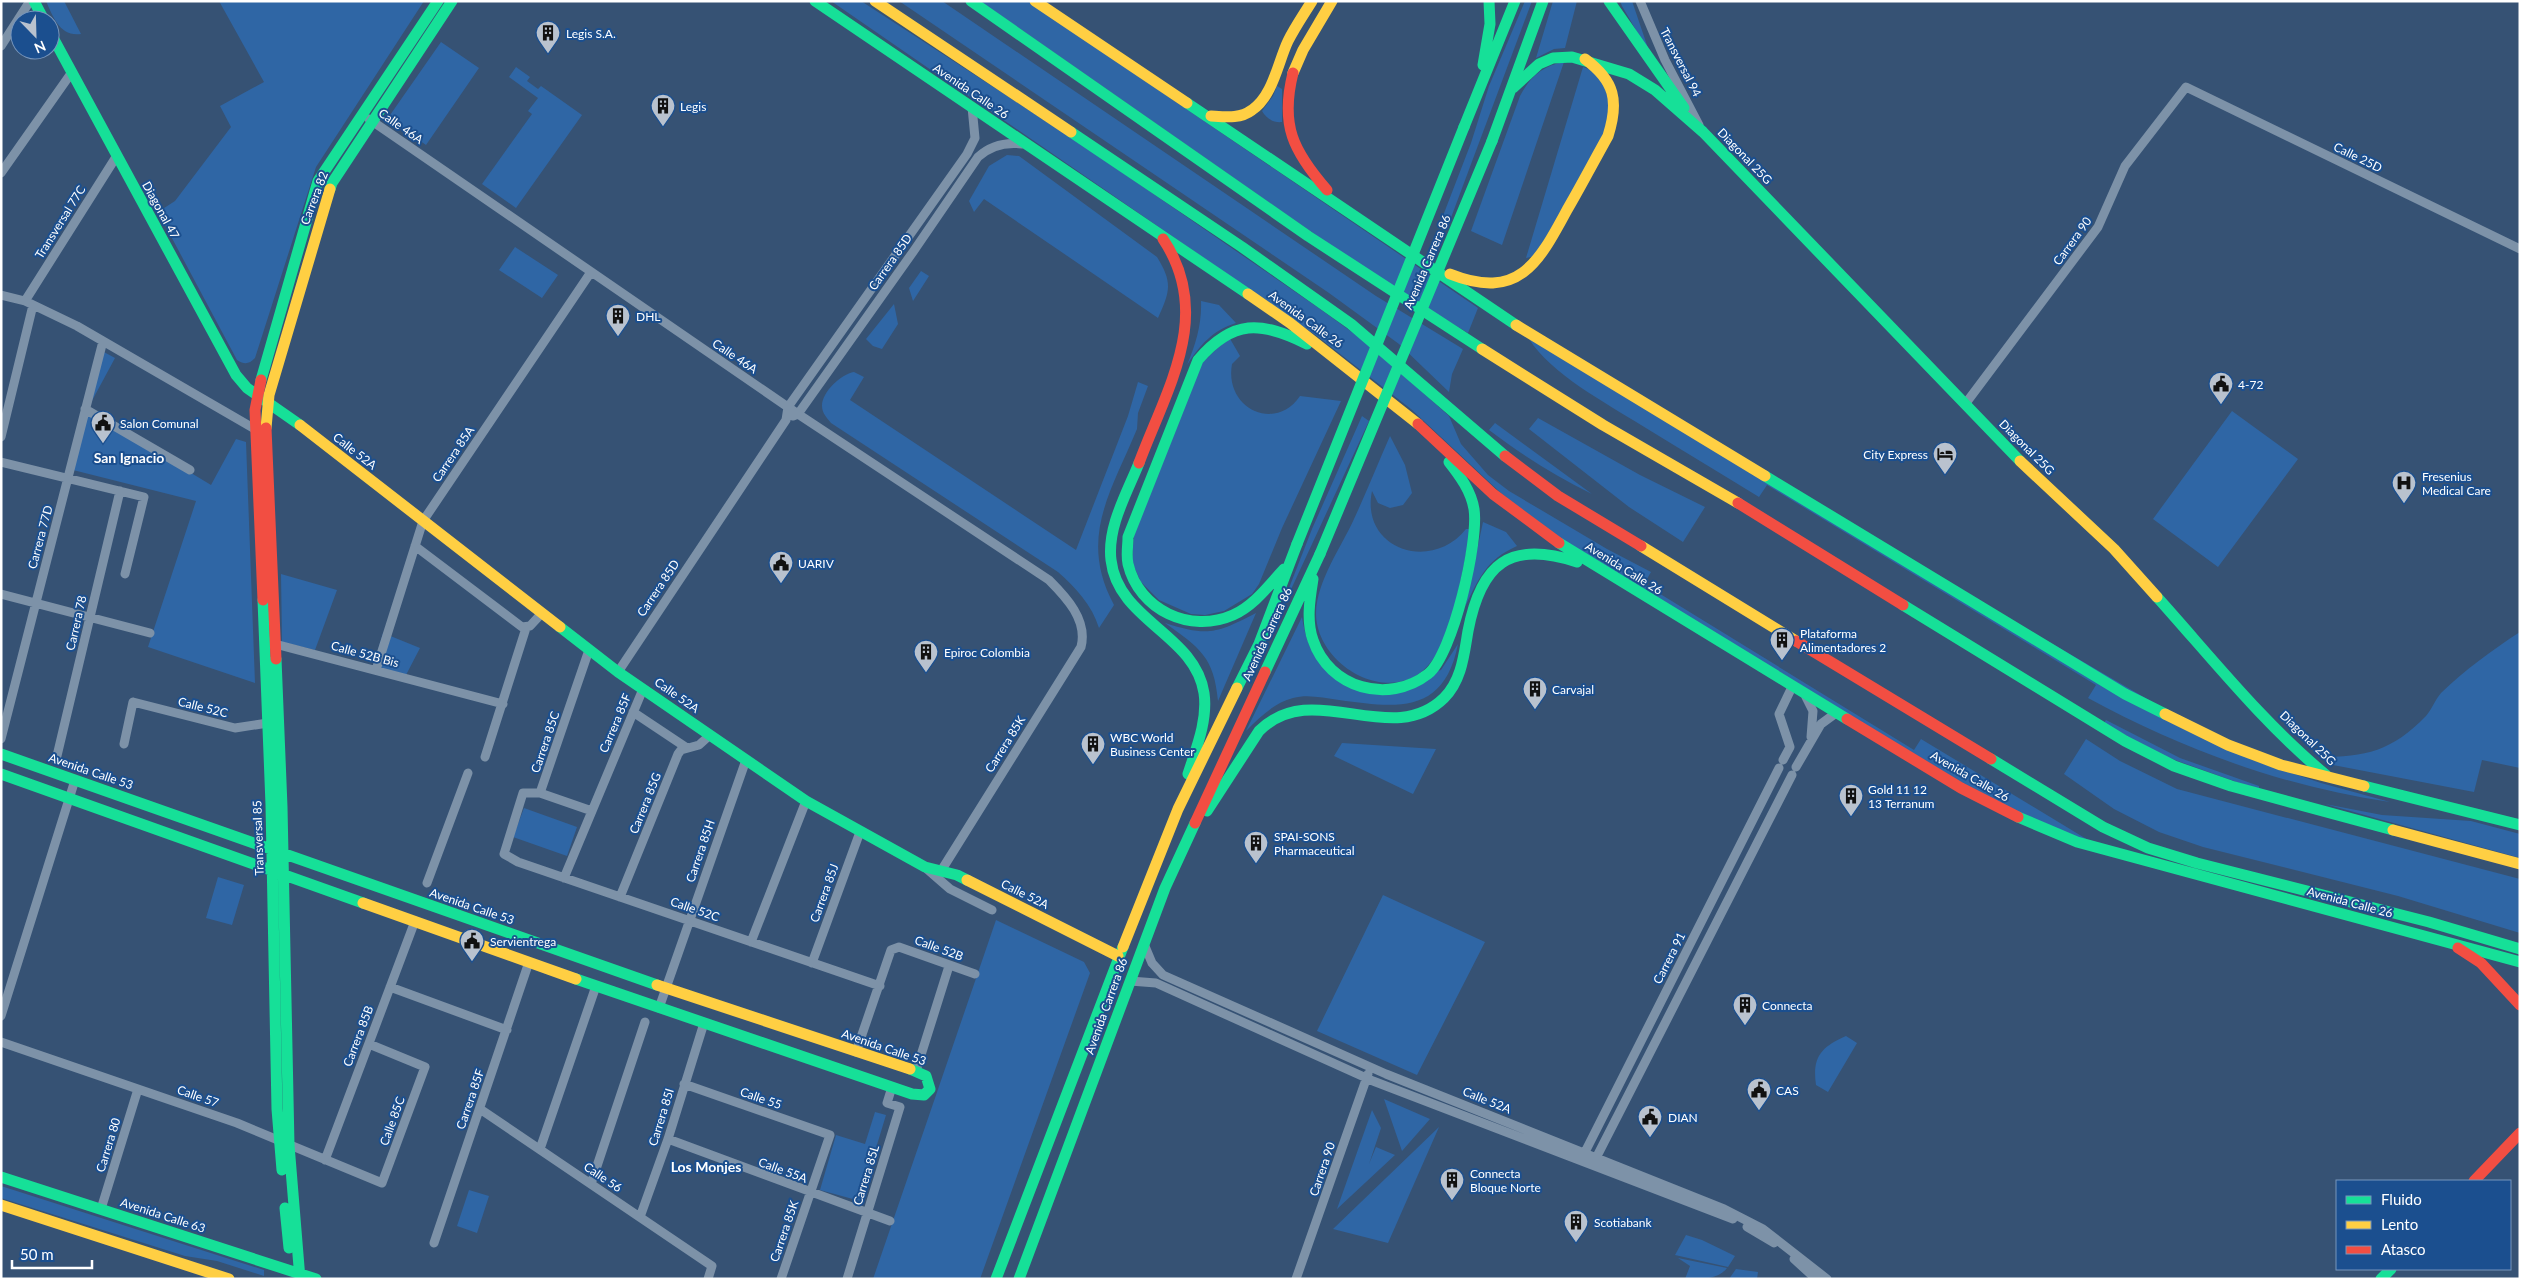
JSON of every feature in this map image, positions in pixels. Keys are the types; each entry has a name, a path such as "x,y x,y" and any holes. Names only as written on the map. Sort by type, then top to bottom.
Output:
{"main road":[{"name":"Carrera 82","path":"257,396 312,198 325,168 438,1"},
{"name":"Carrera 82","path":"268,403 332,183 452,1"},
{"name":"Avenida Calle 26","path":"815,1 1290,323 1413,420 1493,494 1542,531 1601,571 1961,788 2040,828 2077,842 2520,962"},
{"name":"Avenida Calle 26","path":"875,1 1242,246 1351,324 1438,397 1495,449 1558,496 2103,827 2148,848 2190,861 2429,922 2520,949"},
{"path":"971,1 1308,236 1457,333 1603,424 1741,505 2125,742 2174,766 2231,786 2520,864"},
{"path":"1035,1 1525,331 2125,694 2228,745 2281,765 2332,780 2520,825"},
{"path":"1205,115 1225,119 1239,117 1247,115 1262,102 1284,48 1312,1"},
{"path":"1332,1 1298,57 1292,72 1288,86 1288,116 1292,138 1303,161 1321,184 1349,212"},
{"path":"1477,95 1490,24 1489,1"},
{"name":"Avenida Carrera 86","path":"996,1279 1118,956 1178,809 1259,644 1288,565 1514,1"},
{"name":"Avenida Carrera 86","path":"1019,1279 1180,852 1320,554 1492,141 1543,1"},
{"name":"Diagonal 25G","path":"1610,1 1661,76 1703,132"},
{"name":"Diagonal 47","path":"60,50 236,375 257,396"},
{"name":"Diagonal 25G","path":"1512,88 1539,64 1553,58 1572,56 1629,74 1648,84 1703,132 1966,403 2026,468 2114,549 2256,707 2304,757 2332,780"},
{"path":"1425,263 1468,282 1496,284 1520,276 1531,268 1544,253 1608,136 1616,109 1612,89 1602,74 1585,59"},
{"path":"1156,231 1170,248 1184,278 1188,297 1186,333 1181,354 1116,520 1111,558 1120,591 1129,604 1142,617 1182,648 1193,663 1204,690 1205,707 1199,738 1178,809"},
{"path":"1288,565 1245,608 1221,620 1196,623 1169,615 1154,606 1142,594 1128,564 1128,538 1198,360 1217,339 1229,332 1244,327 1267,327 1286,332 1340,361"},
{"name":"Calle 52A","path":"257,396 423,521 618,672 806,801 925,867 957,875 1118,956"},
{"name":"Transversal 85","path":"257,396 255,429 272,706 278,851 274,995 284,1143 296,1275"},
{"name":"Transversal 85","path":"268,403 266,438 275,644 272,706 268,723 278,851"},
{"path":"1314,567 1310,613 1313,639 1322,659 1343,680 1372,690 1386,690 1408,686 1427,675 1440,661 1447,647 1469,556 1474,530 1474,509 1462,480 1413,420"},
{"path":"1180,852 1254,736 1272,720 1288,712 1309,709 1382,718 1408,718 1429,710 1443,699 1455,683 1471,616 1483,586 1505,560 1522,552 1539,551 1558,554 1601,571"},
{"name":"Avenida Calle 53","path":"1,754 666,988 916,1071 929,1080 930,1089 924,1095 918,1096 658,1008 1,774"},
{"path":"2447,942 2481,963 2520,1005"},
{"path":"2475,1180 2520,1134"},
{"name":"Avenida Calle 63","path":"1,1177 296,1275 316,1279"},
{"path":"1,1205 196,1274 229,1279"},
{"path":"2381,1279 2390,1270"}],"street":[{"path":"1,46 30,1"},
{"name":"Transversal 94","path":"1640,1 1665,60 1703,132"},
{"path":"1,173 72,72"},
{"name":"Calle 25D","path":"2186,87 2520,249"},
{"name":"Carrera 90","path":"1966,403 2098,227 2125,166 2186,87"},
{"name":"Carrera 85D","path":"618,672 786,420 788,407 967,154 975,138 972,107"},
{"name":"Calle 46A","path":"362,114 798,414 1049,580 1069,602 1081,627"},
{"name":"Carrera 85D","path":"786,420 798,414 978,157 985,150 1003,144 1028,145"},
{"name":"Transversal 77C","path":"1,437 29,303 116,156"},
{"name":"Carrera 85A","path":"376,670 423,521 591,272"},
{"path":"1,295 29,303 103,342 255,429"},
{"name":"Carrera 77D","path":"1,738 68,478 84,408 103,342"},
{"path":"84,408 190,470"},
{"path":"1,462 144,497 125,574"},
{"name":"Carrera 78","path":"56,760 120,491"},
{"path":"415,546 526,628"},
{"path":"1,594 150,633"},
{"path":"485,757 526,628 542,613"},
{"name":"Carrera 85K","path":"941,871 1080,647 1083,638 1081,627"},
{"name":"Calle 52B Bis","path":"275,644 503,704"},
{"name":"Carrera 85C","path":"504,854 520,795 540,793 590,650"},
{"path":"1792,686 1779,714 1790,747 1803,754"},
{"name":"Carrera 85F","path":"564,878 643,689"},
{"path":"1803,693 1814,711 1811,739"},
{"name":"Calle 52C","path":"124,744 133,702 235,728 268,723"},
{"path":"633,712 687,748"},
{"path":"1595,1161 1811,739 1823,721 1836,713"},
{"name":"Carrera 85G","path":"620,897 678,754 687,748 699,745 710,735"},
{"name":"Carrera 91","path":"1583,1156 1790,747"},
{"name":"Carrera 85H","path":"658,1008 746,760"},
{"path":"427,883 468,773"},
{"path":"1,1016 75,780"},
{"path":"540,793 592,811"},
{"path":"751,942 806,801"},
{"name":"Carrera 85J","path":"812,963 860,832"},
{"name":"Calle 52C","path":"504,854 518,862 880,986"},
{"path":"925,867 950,889 992,910"},
{"name":"Carrera 85B","path":"325,1160 414,921"},
{"name":"Calle 52A","path":"1144,944 1152,963 1162,975 1371,1067 1733,1219 1775,1244 1816,1279"},
{"name":"Calle 52B","path":"880,986 891,950 899,946 975,974"},
{"name":"Carrera 85F","path":"434,1243 507,1030 528,962"},
{"path":"916,1071 949,966"},
{"name":"Calle 52A","path":"1130,981 1156,983 1367,1078 1583,1156"},
{"path":"540,1149 596,986"},
{"path":"856,1052 880,986"},
{"path":"390,987 507,1030"},
{"path":"591,1184 645,1022"},
{"name":"Carrera 85I","path":"640,1217 668,1139 704,1023"},
{"name":"Calle 57","path":"1,1042 237,1123 382,1183"},
{"name":"Calle 85C","path":"369,1044 425,1067 382,1183"},
{"name":"Carrera 90","path":"1296,1279 1371,1067"},
{"name":"Calle 55","path":"684,1084 830,1135"},
{"name":"Carrera 85L","path":"847,1279 900,1107 887,1103 892,1087"},
{"name":"Carrera 80","path":"101,1209 138,1089"},
{"name":"Calle 56","path":"480,1109 712,1266 708,1279"},
{"name":"Carrera 85K","path":"782,1279 830,1135"},
{"name":"Calle 55A","path":"668,1139 890,1221"},
{"name":"Calle 52A","path":"1595,1161 1724,1209 1763,1229 1827,1279"}],"shaded area":[{"path":"46,1 64,1 81,34 74,34 63,29 60,27 60,10 50,10"},
{"path":"219,1 424,1 316,167 255,358 247,363 237,360 158,212 175,201 231,127 220,106 264,82"},
{"path":"831,1 861,1 1084,146 1320,309 1367,343 1449,416 1461,444 1488,475 1509,491 1607,549 1651,572 1644,584 1914,750 1921,739 2093,843 2038,823 1979,793 1571,546 1502,494 1411,409 1317,336"},
{"path":"899,1 942,1 1376,296 1463,349 1452,374 1449,392 1399,344 1329,293"},
{"path":"980,1 1028,1 1478,308 1468,333 1382,281"},
{"path":"1525,1 1532,1 1449,223 1441,221 1471,143 1489,86"},
{"path":"1553,1 1577,1 1565,48 1554,49 1536,58"},
{"path":"1620,1 1632,1 1650,54 1622,6"},
{"path":"441,42 479,68 426,145 388,118"},
{"path":"1564,62 1502,245 1471,231 1520,96 1528,83 1538,73 1549,66"},
{"path":"516,67 530,77 527,81 538,89 541,86 582,115 516,208 482,184 532,114 528,111 538,98 509,77"},
{"path":"1583,67 1591,70 1603,82 1610,104 1604,136 1535,256 1526,258"},
{"path":"1277,86 1282,89 1282,122 1270,120 1262,111 1273,96"},
{"path":"1007,155 1019,156 1157,257 1168,281 1167,294 1158,318 984,199 974,212 969,201 989,166"},
{"path":"515,247 558,275 542,298 499,270"},
{"path":"921,271 929,276 913,301 909,288"},
{"path":"1201,301 1219,305 1236,323 1220,330 1208,339 1187,365 1198,333"},
{"path":"894,304 898,324 882,349 873,346 866,339"},
{"path":"1229,337 1240,356 1232,364 1232,380 1236,393 1243,403 1254,410 1265,414 1278,413 1290,407 1300,396 1341,401 1282,528 1259,584 1252,594 1224,611 1205,615 1191,614 1159,600 1141,582 1132,562 1134,532 1199,366"},
{"path":"1529,339 2252,760 2321,783 2390,802 2311,787 2234,764 2160,734 2088,698 2096,685 1767,485 1759,497 1670,443 1565,376 1539,352"},
{"path":"102,351 115,358 88,408"},
{"path":"854,372 864,377 850,400 1076,550 1128,416 1138,382 1148,386 1138,413 1137,429 1117,474 1102,516 1099,536 1099,558 1104,581 1114,605 1099,628 1083,597 1058,572 831,423 822,409 825,395 838,380"},
{"path":"88,410 211,485 236,439 246,442 255,683 148,647 196,501 73,470"},
{"path":"2232,411 2298,459 2218,567 2153,519"},
{"path":"1362,416 1369,421 1275,624 1312,529"},
{"path":"1538,418 1640,475 1705,507 1683,542 1629,507 1529,429"},
{"path":"1495,423 1592,494 1552,472 1501,439 1489,430"},
{"path":"1390,436 1405,465 1412,493 1403,505 1390,508 1378,503 1372,491 1371,511 1377,528 1387,540 1401,548 1418,552 1435,550 1451,542 1466,529 1471,529 1452,617 1439,649 1431,662 1415,676 1397,682 1378,682 1360,676 1343,665 1329,650 1319,633 1316,613 1317,601 1330,564 1354,519"},
{"path":"1483,522 1506,532 1517,546 1498,557 1485,571 1465,607"},
{"path":"281,574 337,590 315,650 282,642"},
{"path":"1256,613 1218,701 1213,674 1203,655 1196,647 1165,623 1192,630 1212,631 1232,625"},
{"path":"1302,617 1310,647 1316,657 1332,673 1369,694 1441,670 1458,644 1451,667 1442,684 1429,695 1415,702 1398,705 1380,705 1304,696 1286,700 1273,707 1246,731"},
{"path":"2520,632 2520,768 2482,760 2474,792 2333,765 2319,757 2351,756 2365,753 2377,750 2402,737 2426,716 2441,693 2479,661"},
{"path":"383,633 420,648 406,675 373,666"},
{"path":"2106,720 2180,758 2259,786 2259,790 2161,755 2104,723"},
{"path":"2086,739 2120,761 2177,789 2520,879 2520,933 2398,896 2203,847 2159,832 2114,809 2064,774"},
{"path":"1342,743 1436,749 1413,794 1334,756"},
{"path":"2325,804 2382,815 2471,821 2520,834 2520,858"},
{"path":"524,808 577,827 567,856 513,837"},
{"path":"218,877 244,885 232,925 206,918"},
{"path":"1383,895 1485,942 1417,1075 1317,1031"},
{"path":"996,920 1084,962 1090,973 980,1279 873,1279"},
{"path":"1846,1036 1857,1043 1828,1092 1816,1085 1815,1067 1817,1060 1824,1049 1830,1044"},
{"path":"1384,1099 1430,1119 1402,1151"},
{"path":"1372,1110 1381,1128 1369,1164 1376,1147 1395,1155 1337,1209"},
{"path":"875,1112 886,1115 860,1201 820,1190 836,1135 865,1144"},
{"path":"1439,1127 1388,1243 1333,1229"},
{"path":"1,1186 264,1270 264,1276 217,1261 185,1256 1,1198"},
{"path":"469,1190 489,1196 477,1233 457,1226"},
{"path":"1686,1235 1702,1240 1735,1256 1728,1267 1675,1255"},
{"path":"1678,1258 1727,1268 1714,1277 1685,1279 1690,1266"},
{"path":"1736,1269 1758,1272 1757,1279 1729,1279"}],"traffic: fast":[{"path":"34,1 39,10"},
{"path":"261,380 318,181 438,1"},
{"path":"330,189 332,183 452,1"},
{"path":"815,1 1248,294"},
{"path":"971,1 1308,236 1482,349"},
{"path":"1483,65 1490,24 1489,1"},
{"path":"1464,127 1515,1"},
{"path":"1492,141 1543,1"},
{"path":"1609,1 1684,108"},
{"path":"60,50 236,375 247,388 300,425"},
{"path":"1513,88 1539,64 1553,58 1572,57 1629,74 1655,90 1703,132 2020,461"},
{"path":"1187,103 1516,325"},
{"path":"1297,544 1464,127"},
{"path":"1071,132 1242,247 1351,324 1505,456"},
{"path":"1320,554 1492,141"},
{"path":"1284,569 1254,601 1241,611 1217,620 1200,622 1184,619 1168,614 1143,594 1134,580 1128,564 1128,537 1198,360 1223,337 1248,328 1262,328 1275,331 1307,344"},
{"path":"1313,579 1309,610 1311,633 1321,657 1332,670 1346,680 1362,687 1378,690 1395,689 1412,683 1428,674 1437,662 1455,621 1468,570 1472,545 1474,524 1473,502 1464,484 1449,462"},
{"path":"1139,463 1115,523 1112,535 1111,560 1117,581 1127,598 1187,656 1198,673 1204,693 1204,714 1203,724 1188,774"},
{"path":"1765,476 2125,694 2165,714"},
{"path":"1559,543 1847,719"},
{"path":"1237,688 1259,644 1297,544"},
{"path":"1265,672 1320,554"},
{"path":"1207,811 1259,731 1280,716 1303,710 1400,718 1423,712 1444,698 1455,683 1458,675 1474,608 1481,588 1491,573 1502,563 1516,556 1534,554 1554,556 1577,562"},
{"path":"2157,597 2259,712 2326,775"},
{"path":"263,600 271,805 277,1109 282,1170"},
{"path":"1903,605 2125,741 2174,766 2231,786 2393,830"},
{"path":"560,627 618,672 806,801 925,867 957,875 967,880"},
{"path":"276,659 282,807 289,1145 300,1279"},
{"path":"1,754 657,985"},
{"path":"1991,759 2103,827 2148,848 2197,863 2429,922 2520,949"},
{"path":"1,774 363,903"},
{"path":"2364,786 2520,825"},
{"path":"2018,817 2077,842 2520,962"},
{"path":"1019,1279 1165,888 1195,823"},
{"path":"996,1279 1123,947"},
{"path":"576,979 912,1094 924,1095 930,1089 926,1076 910,1069"},
{"path":"1,1177 316,1279"},
{"path":"285,1208 289,1248"},
{"path":"2381,1279 2390,1270"}],"traffic: slow":[{"path":"875,1 1071,132"},
{"path":"1035,1 1187,103"},
{"path":"1211,116 1243,115 1259,104 1270,88 1288,41 1312,1"},
{"path":"1293,73 1303,50 1332,1"},
{"path":"1450,274 1473,281 1493,283 1509,280 1523,272 1546,247 1608,136 1611,124 1613,112 1612,93 1603,75 1585,59"},
{"path":"266,428 269,395 330,189"},
{"path":"1248,294 1290,323 1418,424"},
{"path":"1516,325 1765,476"},
{"path":"1482,349 1603,425 1738,503"},
{"path":"300,425 560,627"},
{"path":"2020,461 2114,549 2157,597"},
{"path":"1641,546 1796,641"},
{"path":"1123,947 1178,809 1237,688"},
{"path":"2165,714 2228,745 2281,765 2364,786"},
{"path":"2393,830 2520,864"},
{"path":"967,880 1118,956"},
{"path":"363,903 576,979"},
{"path":"657,985 910,1069"},
{"path":"1,1205 229,1279"}],"traffic: jam":[{"path":"1293,73 1288,108 1292,136 1306,163 1327,190"},
{"path":"1139,463 1172,379 1181,351 1185,323 1185,296 1178,267 1163,239"},
{"path":"261,380 255,410 263,600"},
{"path":"1418,424 1493,494 1559,543"},
{"path":"266,428 276,659"},
{"path":"1505,456 1558,496 1641,546"},
{"path":"1738,503 1903,605"},
{"path":"1796,641 1991,759"},
{"path":"1195,823 1265,672"},
{"path":"1847,719 1961,788 2018,817"},
{"path":"2458,948 2481,963 2520,1005"},
{"path":"2475,1180 2520,1133"}],"place":[{"name":"Legis S.A.","path":"548,54"},
{"name":"Legis","path":"663,127"},
{"name":"DHL","path":"618,337"},
{"name":"4-72","path":"2221,405"},
{"name":"Salon Comunal","path":"103,444"},
{"name":"City Express","path":"1945,475"},
{"name":"Fresenius Medical Care","path":"2404,504"},
{"name":"UARIV","path":"781,584"},
{"name":"Plataforma Alimentadores 2","path":"1782,661"},
{"name":"Epiroc Colombia","path":"926,673"},
{"name":"Carvajal","path":"1535,710"},
{"name":"WBC World Business Center","path":"1093,765"},
{"name":"Gold 11 12 13 Terranum","path":"1851,817"},
{"name":"SPAI-SONS Pharmaceutical","path":"1256,864"},
{"name":"Servientrega","path":"472,962"},
{"name":"Connecta","path":"1745,1026"},
{"name":"CAS","path":"1759,1111"},
{"name":"DIAN","path":"1650,1138"},
{"name":"Connecta Bloque Norte","path":"1452,1201"},
{"name":"Scotiabank","path":"1576,1243"}],"district":[{"name":"San Ignacio","path":"129,457"},
{"name":"Los Monjes","path":"706,1166"}]}
